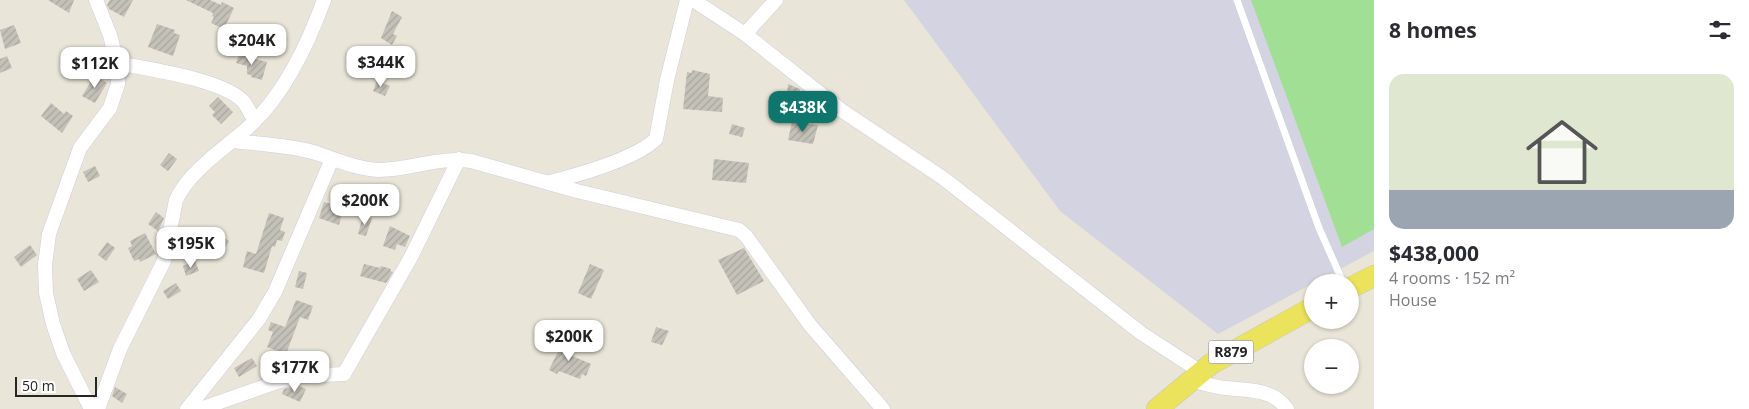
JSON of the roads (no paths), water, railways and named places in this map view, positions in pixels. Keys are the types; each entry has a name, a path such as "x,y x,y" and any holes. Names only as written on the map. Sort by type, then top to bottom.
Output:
{"main road":[{"path":"1359,284 1374,276"},
{"name":"R879","path":"1157,409 1196,376 1243,345 1304,312"}],"street":[{"path":"92,409 63,353 53,324 46,294 45,265 49,234 80,148 104,117 115,94 119,77 110,36 96,0"},
{"path":"98,409 120,349 164,261 176,200 180,192 199,171 254,121 283,86 324,0"},
{"path":"550,182 642,149 656,139 667,80 687,0"},
{"path":"693,0 745,34 841,110 943,178 1196,376 1226,388 1264,392 1287,409"},
{"path":"745,34 776,0"},
{"path":"117,63 158,70 216,87 244,102 254,121"},
{"path":"233,141 293,148 348,164 380,170 459,159 739,230 746,236 766,267 810,325 883,409"},
{"path":"187,409 259,318 275,292 332,159"},
{"path":"200,409 277,382 303,376 344,374 411,257 459,159"}],"lane":[{"path":"1237,0 1320,228 1340,274"}]}
